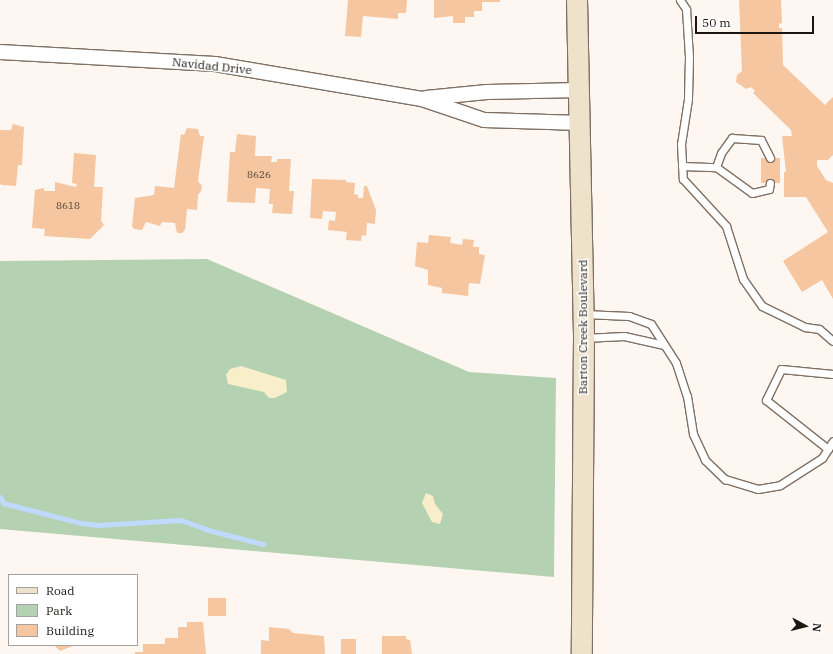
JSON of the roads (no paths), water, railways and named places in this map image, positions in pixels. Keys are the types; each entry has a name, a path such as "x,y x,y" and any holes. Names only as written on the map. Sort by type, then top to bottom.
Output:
{"street":[{"name":"Barton Creek Boulevard","path":"577,0 581,123 584,314 582,654"},
{"name":"Navidad Drive","path":"0,52 215,64 422,99 484,120 581,123"},
{"name":"Navidad Drive","path":"422,99 487,92 580,90"}],"lane":[{"path":"680,0 686,9 690,57 688,99 681,144 683,179 726,226 743,279 762,306 805,327 819,329 833,341"},
{"path":"716,167 722,153 732,138 761,140 770,158"},
{"path":"682,166 716,167 752,193 769,189 770,183"},
{"path":"584,314 608,313 643,319 651,324 676,363 686,396 693,434 705,460 725,479 758,489 780,485 822,458 833,441"},
{"path":"584,338 624,336 664,345"},
{"path":"828,449 766,400 782,369 833,374"}],"waterway":[{"path":"0,497 3,503 81,523 98,525 181,520 208,530 263,544"}]}
